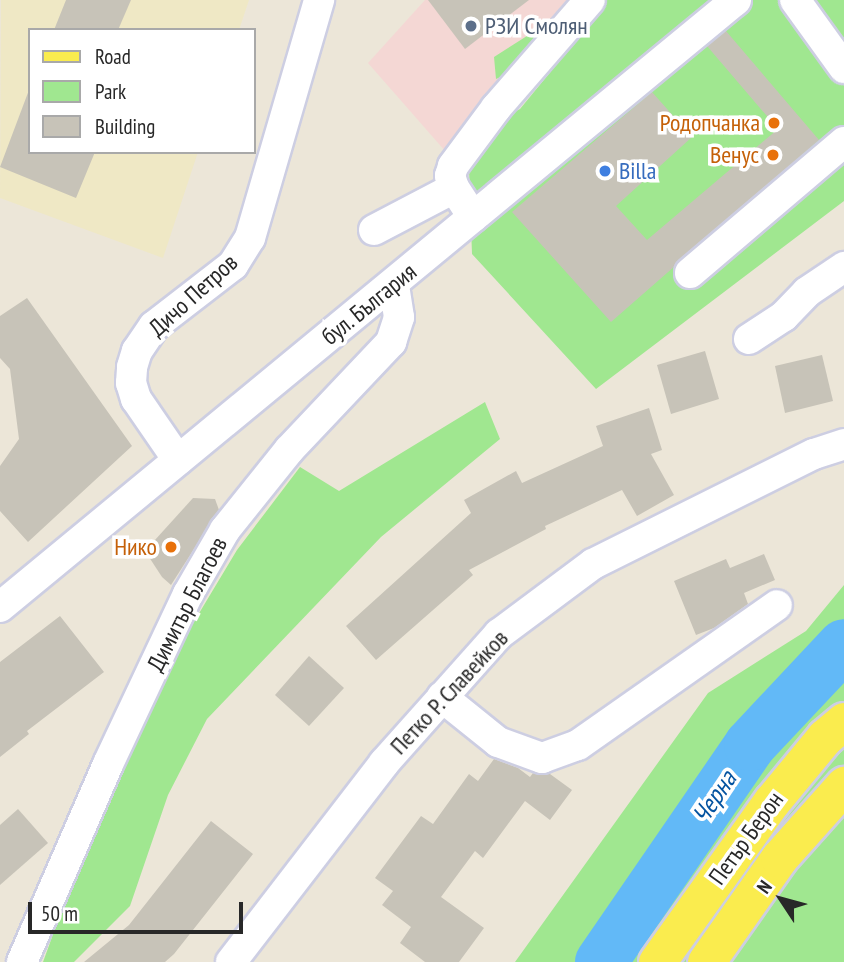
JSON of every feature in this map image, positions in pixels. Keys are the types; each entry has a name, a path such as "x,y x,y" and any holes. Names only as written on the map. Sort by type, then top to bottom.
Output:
{"main road":[{"name":"Петър Берон","path":"657,962 772,801 825,737 844,722"},
{"name":"Петър Берон","path":"706,962 779,858 844,785"}],"street":[{"name":"Дичо Петров","path":"178,460 136,399 131,383 137,351 154,327 233,265 250,237 319,0"},
{"path":"473,217 454,188 450,176 469,142 590,0"},
{"name":"бул. България","path":"0,607 736,0"},
{"path":"794,0 844,68"},
{"path":"690,273 844,142"},
{"path":"374,230 454,188"},
{"path":"749,339 784,316 807,292 844,267"},
{"name":"Димитър Благоев","path":"22,962 108,764 188,594 225,530 289,450 391,342 399,317 394,284"},
{"name":"Петко Р. Славейков","path":"231,962 384,763 499,634 593,564 814,454 844,444"},
{"path":"443,697 498,742 542,758 578,745 777,605"}],"shaded area":[{"path":"1,0 249,0 240,28 28,28 28,154 197,154 163,258 0,198"},
{"path":"425,0 601,0 460,168 368,63"}],"green space":[{"path":"576,0 844,0 844,201 596,389 472,254 469,169 485,127 520,109 552,70 551,67 525,66 496,79 494,57 549,22"},
{"path":"485,402 500,439 381,537 207,719 168,795 130,906 74,962 43,962 71,885 177,650 237,550 300,467 339,491"},
{"path":"844,585 844,962 515,962 708,693 806,631"}],"building":[{"path":"66,0 131,0 119,28 55,28"},
{"name":"РЗИ Смолян","path":"428,0 529,0 465,49"},
{"name":"Billa","path":"726,31 819,140 611,322 512,212 652,92 692,137 616,206 647,240 778,129 707,46"},
{"path":"28,93 28,154 94,154 76,198 0,167"},
{"path":"27,298 132,446 28,542 0,511 0,466 19,439 10,369 0,358 0,316"},
{"path":"705,351 719,399 671,414 657,365"},
{"path":"822,355 833,401 785,413 775,366"},
{"path":"649,408 662,450 651,454 674,495 637,516 622,490 545,526 546,529 469,570 473,575 376,660 346,626 471,513 464,500 516,471 522,483 603,446 596,426"},
{"path":"193,498 215,499 219,510 171,585 162,577 145,551"},
{"path":"764,554 775,580 744,593 748,604 714,628 696,635 674,581 726,559 730,568"},
{"path":"60,616 104,672 27,731 29,734 0,757 0,662"},
{"path":"309,656 344,688 309,726 275,695"},
{"path":"494,759 518,768 530,777 533,773 550,774 572,790 550,820 525,801 483,858 475,851 441,897 484,928 459,962 425,962 400,943 411,927 382,905 393,891 375,878 421,816 433,824 469,774 478,781"},
{"path":"18,809 48,843 0,885 0,825"},
{"path":"211,821 253,854 174,954 165,962 84,962 129,925"}],"waterway":[{"name":"Черна","path":"601,962 750,745 844,645"}],"place":[{"name":"РЗИ Смолян","path":"471,26"},
{"name":"Родопчанка","path":"774,123"},
{"name":"Венус","path":"773,155"},
{"name":"Billa","path":"605,171"},
{"name":"Нико","path":"171,547"}]}
